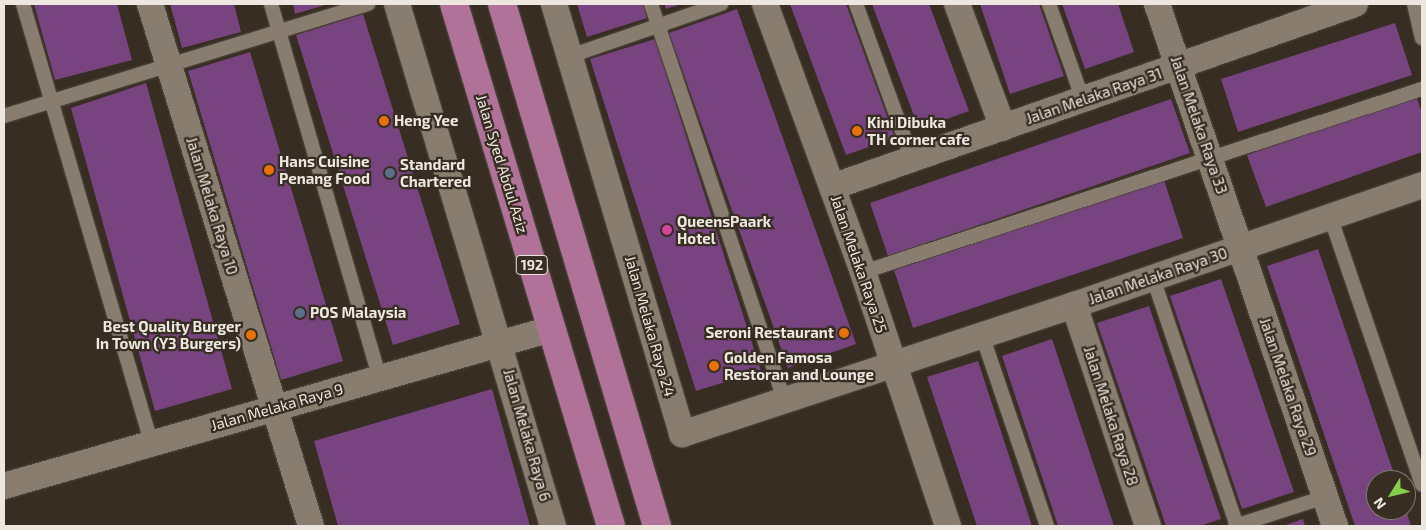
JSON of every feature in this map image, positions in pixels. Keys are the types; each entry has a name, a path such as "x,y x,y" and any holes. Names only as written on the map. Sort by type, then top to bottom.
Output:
{"main road":[{"name":"Jalan Syed Abdul Aziz","path":"454,4 611,526"},
{"path":"502,4 657,526"}],"street":[{"name":"Jalan Melaka Raya 10","path":"150,4 310,526"},
{"name":"Jalan Melaka Raya 6","path":"397,4 501,344 553,526"},
{"name":"Jalan Melaka Raya 24","path":"554,4 682,434 894,364"},
{"name":"Jalan Melaka Raya 25","path":"765,4 862,272 948,526"},
{"path":"957,4 1003,128"},
{"name":"Jalan Melaka Raya 33","path":"1156,4 1212,158 1241,247"},
{"name":"Jalan Melaka Raya 31","path":"832,187 1355,4"},
{"name":"Jalan Melaka Raya 30","path":"894,364 1074,305 1422,184"},
{"name":"Jalan Melaka Raya 29","path":"1241,247 1335,526"},
{"name":"Jalan Melaka Raya 28","path":"1074,305 1148,526"},
{"name":"Jalan Melaka Raya 9","path":"4,486 151,442 552,329"}],"lane":[{"path":"23,4 151,442"},
{"path":"271,4 380,378"},
{"path":"4,116 368,4"},
{"path":"651,4 784,400"},
{"path":"570,56 721,4"},
{"path":"856,4 912,159"},
{"path":"1049,4 1084,100"},
{"path":"1414,4 1422,38"},
{"path":"862,272 1422,89"},
{"path":"1330,216 1422,485"},
{"path":"1153,278 1236,526 1325,496"},
{"path":"982,335 1047,526"}],"building":[{"path":"34,4 117,4 132,60 55,80"},
{"path":"170,4 234,4 241,32 182,48"},
{"path":"293,4 328,4 295,14"},
{"path":"577,4 643,4 647,18 587,37"},
{"path":"664,4 681,4 666,9"},
{"path":"790,4 846,4 895,138 846,155"},
{"path":"872,4 929,4 969,111 919,129"},
{"path":"980,4 1039,4 1064,76 1010,94"},
{"path":"1062,4 1118,4 1134,52 1085,69"},
{"path":"737,9 856,344 788,368 669,33"},
{"path":"363,14 460,324 393,345 296,35"},
{"path":"1395,23 1412,75 1238,132 1221,79"},
{"path":"655,39 761,371 696,391 590,59"},
{"path":"250,52 343,361 281,380 188,71"},
{"path":"146,83 232,389 155,411 71,108"},
{"path":"1416,96 1422,113 1422,152 1266,207 1247,155"},
{"path":"1171,99 1190,153 888,256 870,203"},
{"path":"1164,180 1183,238 913,328 894,270"},
{"path":"1318,249 1393,470 1366,470 1366,520 1409,520 1411,526 1355,526 1267,266"},
{"path":"1221,279 1294,492 1242,509 1170,296"},
{"path":"1149,306 1221,519 1200,526 1166,526 1097,323"},
{"path":"1052,339 1114,526 1058,526 1002,356"},
{"path":"978,361 1032,526 977,526 927,377"},
{"path":"492,389 530,526 338,526 314,441"},
{"path":"1303,519 1305,526 1283,526"}],"place":[{"name":"Heng Yee","path":"384,121"},
{"name":"Kini Dibuka TH corner cafe","path":"857,131"},
{"name":"Hans Cuisine Penang Food","path":"269,170"},
{"name":"Standard Chartered","path":"390,173"},
{"name":"QueensPaark Hotel","path":"667,230"},
{"name":"POS Malaysia","path":"300,313"},
{"name":"Seroni Restaurant","path":"844,333"},
{"name":"Best Quality Burger In Town (Y3 Burgers)","path":"251,335"},
{"name":"Golden Famosa Restoran and Lounge","path":"714,366"}]}
